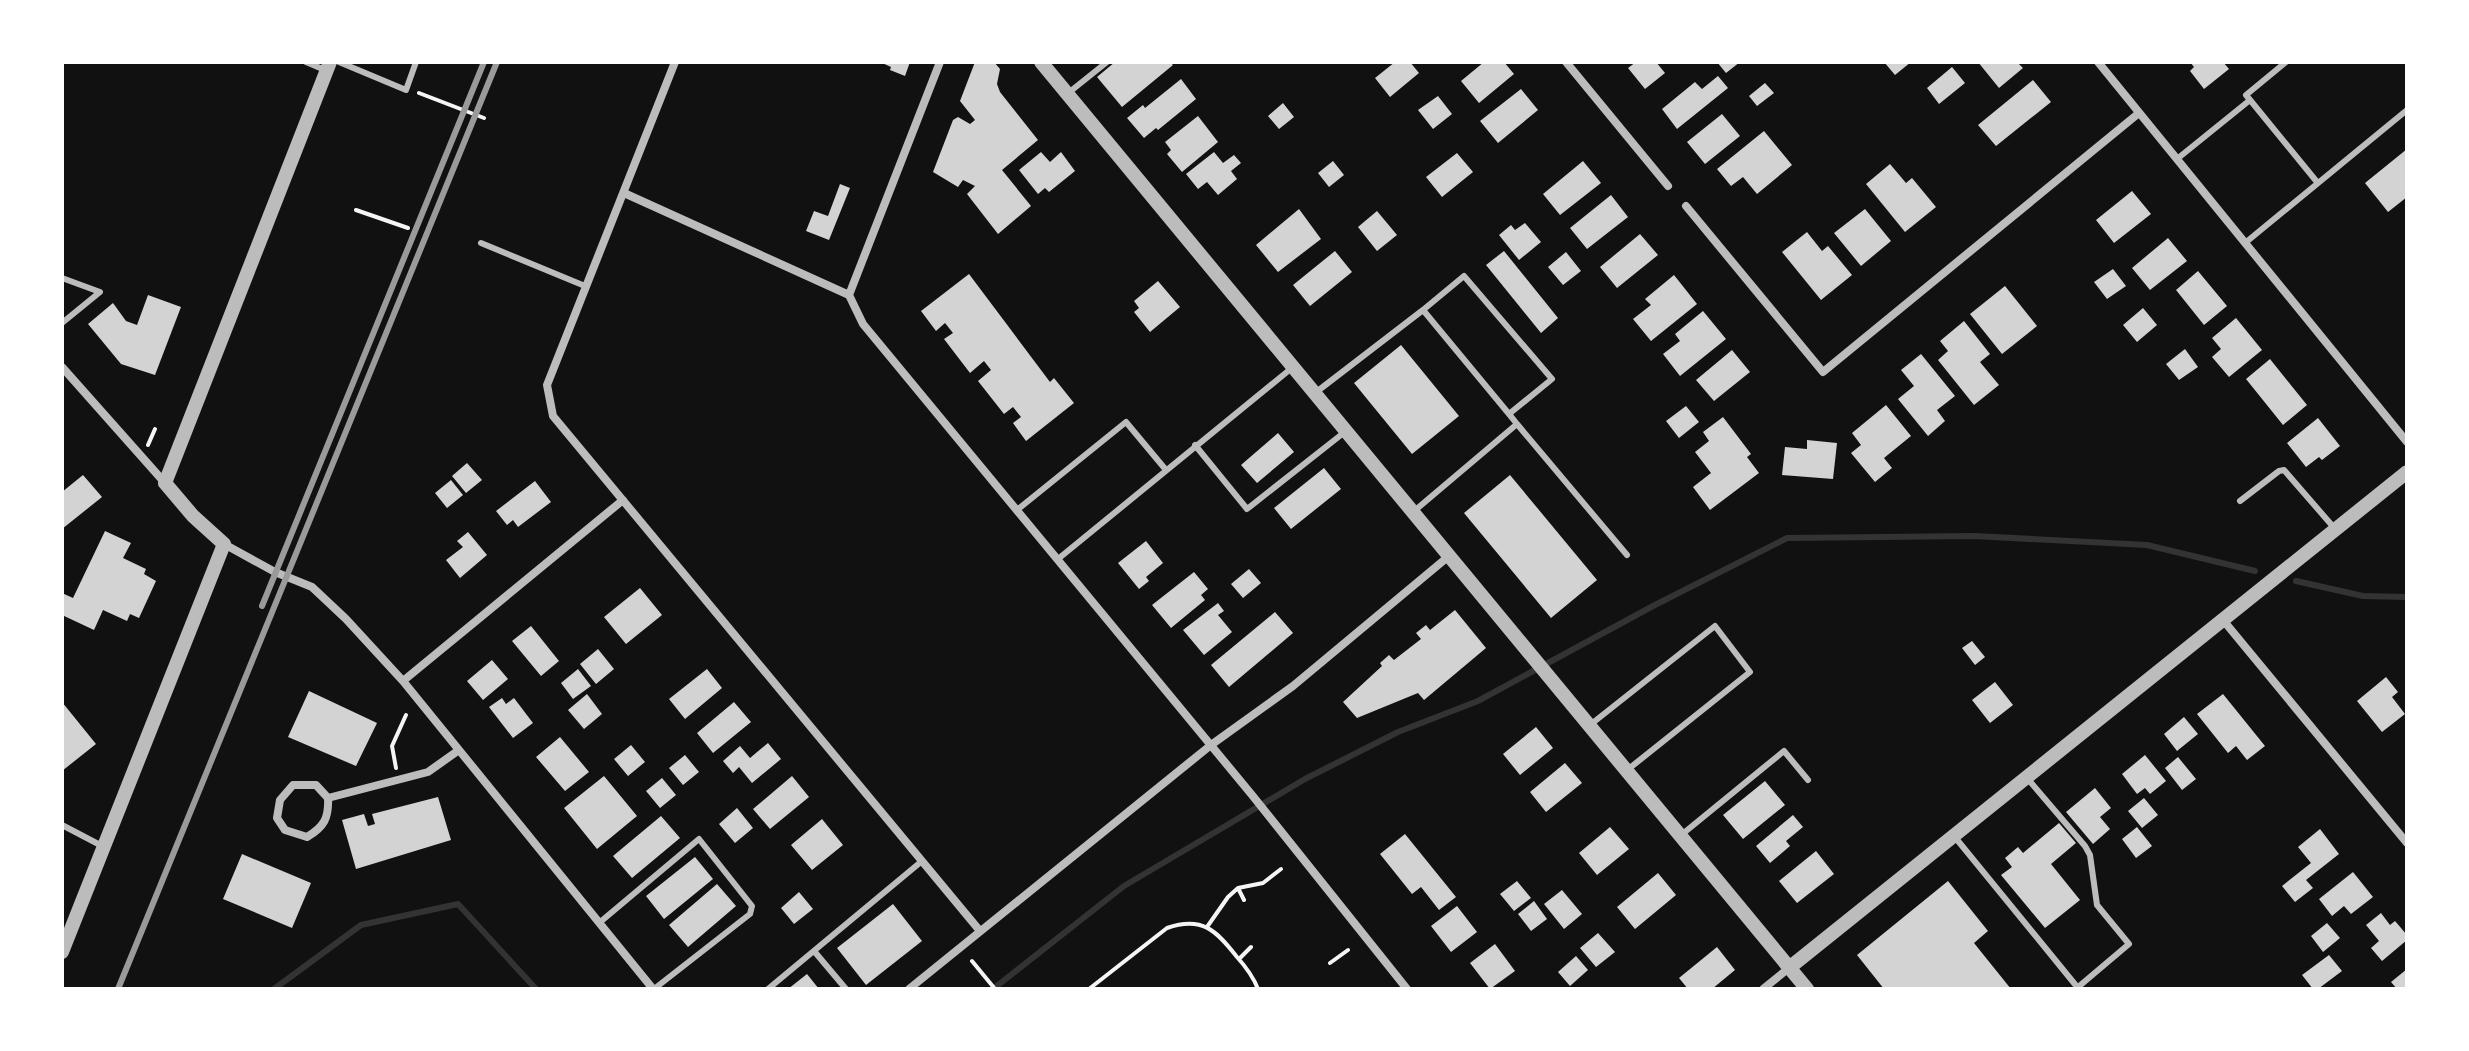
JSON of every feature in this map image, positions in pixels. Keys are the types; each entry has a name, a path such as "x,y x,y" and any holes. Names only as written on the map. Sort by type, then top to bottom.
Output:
{"street":[{"path":"675,62 547,385 553,416 980,931"},
{"path":"849,295 940,62"},
{"path":"1041,62 1807,989"},
{"path":"1566,62 1668,186"},
{"path":"2098,62 2407,442"},
{"path":"165,483 332,65"},
{"path":"1686,206 1823,372 2139,113"},
{"path":"624,193 849,295 863,324 1252,795 1407,989"},
{"path":"62,367 193,516 224,544 275,572 312,587 346,619 403,681 653,989"},
{"path":"1763,989 2407,472"},
{"path":"403,681 623,500"},
{"path":"62,952 224,544"},
{"path":"909,989 1211,745 1293,686 1449,556"},
{"path":"2223,620 2407,843"},
{"path":"328,798 428,772 459,750"},
{"path":"293,785 316,785 328,798 329,814 321,828 307,837 285,830 277,818 280,800 293,785"}],"lane":[{"path":"306,62 332,65 406,90 416,62"},
{"path":"1067,94 1107,62"},
{"path":"2286,62 2246,95 2317,182"},
{"path":"2177,159 2250,100"},
{"path":"2245,243 2407,110"},
{"path":"481,243 585,286"},
{"path":"1315,393 1464,276 1552,379 1509,414"},
{"path":"62,278 100,292 62,323"},
{"path":"1423,310 1627,555"},
{"path":"1058,559 1293,367"},
{"path":"1017,510 1126,422 1166,470"},
{"path":"1413,512 1517,424"},
{"path":"1195,445 1247,509 1346,431"},
{"path":"2240,501 2284,470 2336,530"},
{"path":"1589,725 1715,626 1750,672 1626,771"},
{"path":"1680,836 1784,751 1808,780"},
{"path":"1954,836 2075,988 2129,944 2097,905 2090,855 2085,846 2027,777"},
{"path":"62,825 104,847"},
{"path":"599,923 699,839 752,906 750,914 653,989"},
{"path":"768,989 922,861"},
{"path":"814,951 846,989"}],"path":[{"path":"428,96 484,118"},
{"path":"356,210 408,228"},
{"path":"396,768 392,746 406,715"},
{"path":"1207,927 1238,888 1263,883 1281,869"},
{"path":"1238,888 1244,900"},
{"path":"1089,989 1167,928 1182,923 1207,927 1219,934 1254,978 1258,989"},
{"path":"1239,959 1251,947"},
{"path":"1330,963 1348,950"},
{"path":"972,961 995,989"}],"building":[{"path":"880,62 910,62 905,76"},
{"path":"975,62 994,62 1000,69 997,84 1000,92 1038,140 1002,170 1031,206 998,234 967,194 975,186 963,180 958,187 933,172 953,120 958,117 970,124 975,120 960,101"},
{"path":"1115,62 1170,62 1173,65 1122,107 1097,77"},
{"path":"1395,62 1410,62 1419,73 1390,97 1375,78"},
{"path":"1484,62 1504,62 1514,74 1479,103 1461,81"},
{"path":"1636,62 1656,62 1665,73 1645,89 1628,68"},
{"path":"1717,62 1740,62 1726,73"},
{"path":"1884,62 1911,62 1895,75"},
{"path":"1978,62 2017,62 2023,68 1999,88"},
{"path":"2190,62 2223,62 2229,69 2204,89 2190,71 2194,67"},
{"path":"1952,67 1965,83 1939,104 1927,88"},
{"path":"1718,76 1728,88 1677,129 1662,109 1695,82 1702,89"},
{"path":"1181,79 1196,99 1144,138 1127,118 1143,105 1145,108"},
{"path":"2033,80 2051,102 1996,146 1978,125"},
{"path":"1765,83 1774,93 1757,106 1749,96"},
{"path":"1521,89 1538,110 1498,143 1480,121"},
{"path":"1438,96 1452,114 1433,129 1418,110"},
{"path":"1283,103 1294,117 1279,129 1268,116"},
{"path":"1722,114 1740,136 1705,164 1687,142"},
{"path":"1198,116 1218,142 1182,172 1167,154 1171,150 1165,142"},
{"path":"1764,131 1792,165 1757,194 1743,177 1731,186 1717,169"},
{"path":"2407,149 2407,197 2388,212 2365,183"},
{"path":"1041,152 1050,162 1061,152 1075,171 1049,192 1045,188 1038,194 1019,170"},
{"path":"1214,152 1223,163 1234,155 1241,163 1231,171 1237,179 1218,195 1207,182 1198,189 1186,174"},
{"path":"1457,153 1473,172 1442,197 1426,177"},
{"path":"1333,161 1344,175 1329,187 1318,173"},
{"path":"1583,161 1601,183 1560,215 1543,194"},
{"path":"1890,164 1906,183 1912,178 1936,207 1905,232 1866,184"},
{"path":"840,184 850,188 829,240 806,231 814,211 828,216"},
{"path":"2132,191 2151,214 2114,243 2096,220"},
{"path":"1611,195 1628,217 1587,249 1570,228"},
{"path":"1299,209 1321,239 1278,272 1256,245"},
{"path":"1865,209 1891,241 1861,266 1834,233"},
{"path":"1377,211 1397,235 1377,251 1358,227"},
{"path":"1525,223 1541,242 1519,260 1499,235 1511,225 1515,230"},
{"path":"1807,232 1822,251 1828,246 1852,275 1821,300 1782,252"},
{"path":"1640,234 1658,255 1617,288 1600,267"},
{"path":"2168,238 2187,261 2150,290 2132,268"},
{"path":"1335,251 1352,272 1310,306 1293,285"},
{"path":"1504,251 1558,318 1541,333 1486,265"},
{"path":"1566,252 1581,271 1563,285 1548,267"},
{"path":"2113,269 2126,286 2107,299 2094,282"},
{"path":"2198,271 2227,306 2204,325 2176,290"},
{"path":"969,274 1050,382 1054,378 1074,403 1026,441 1013,423 1021,417 1013,407 1004,414 978,381 991,370 984,361 970,373 944,339 953,333 945,323 936,331 921,311"},
{"path":"1674,275 1697,304 1651,341 1633,319 1651,305 1645,299"},
{"path":"1158,281 1180,307 1150,332 1134,312 1139,308 1134,301"},
{"path":"2005,286 2037,326 2002,354 1970,314"},
{"path":"148,295 181,307 155,375 121,364 88,324 113,303 126,321 137,325"},
{"path":"2143,308 2157,325 2137,342 2123,325"},
{"path":"1703,311 1726,339 1680,376 1663,354 1680,341 1675,334"},
{"path":"2236,318 2262,350 2229,377 2212,357 2221,349 2212,338"},
{"path":"1964,321 1990,354 1980,362 1999,385 1974,405 1938,360 1948,351 1940,341"},
{"path":"1401,345 1459,416 1412,454 1354,383"},
{"path":"2185,349 2198,367 2179,380 2166,364"},
{"path":"1732,350 1750,372 1714,401 1696,380"},
{"path":"1921,354 1955,396 1937,410 1945,421 1928,436 1898,399 1914,386 1901,370"},
{"path":"2270,359 2307,405 2283,425 2246,379"},
{"path":"1886,405 1911,436 1884,458 1892,468 1875,482 1851,453 1861,445 1852,433"},
{"path":"1686,406 1699,422 1679,438 1666,421"},
{"path":"1723,417 1751,454 1747,457 1759,473 1710,510 1693,487 1711,473 1695,452 1709,441 1703,432"},
{"path":"2318,418 2340,446 2322,460 2319,457 2306,467 2287,443"},
{"path":"1278,433 1294,452 1257,483 1241,465"},
{"path":"1807,440 1837,443 1833,479 1782,475 1785,447 1807,449"},
{"path":"467,463 482,480 466,493 452,476"},
{"path":"1324,468 1341,489 1291,529 1274,508"},
{"path":"83,475 102,497 62,529 62,492"},
{"path":"1510,475 1597,580 1551,618 1464,513"},
{"path":"451,480 463,495 447,508 435,493"},
{"path":"535,481 551,502 518,527 513,520 507,525 496,511"},
{"path":"105,531 131,543 123,558 146,569 144,574 156,581 139,618 130,614 127,621 103,610 94,630 62,615 62,593 73,598"},
{"path":"468,532 487,555 460,578 446,560 463,547 457,541"},
{"path":"1146,541 1163,563 1146,577 1149,581 1139,589 1118,563"},
{"path":"1249,569 1261,583 1243,598 1231,584"},
{"path":"1194,572 1208,589 1201,595 1205,600 1171,628 1152,605"},
{"path":"640,588 662,615 626,644 604,617"},
{"path":"1218,603 1224,611 1218,615 1232,632 1204,655 1183,630"},
{"path":"1455,610 1486,648 1424,700 1418,693 1357,718 1343,702 1382,666 1380,663 1389,655 1394,660 1421,639 1416,633 1426,625 1430,630"},
{"path":"1275,612 1293,633 1229,687 1211,665"},
{"path":"531,626 559,661 541,676 512,641"},
{"path":"1972,641 1985,657 1975,665 1962,648"},
{"path":"598,649 614,669 596,684 580,664"},
{"path":"492,660 508,679 483,700 467,681"},
{"path":"578,669 591,686 573,699 561,683"},
{"path":"707,669 722,688 685,719 669,699"},
{"path":"2386,677 2398,692 2392,697 2405,714 2382,732 2357,701"},
{"path":"1995,682 2013,705 1990,723 1972,700"},
{"path":"309,691 377,723 356,766 288,737"},
{"path":"587,694 602,714 584,729 568,710"},
{"path":"2223,694 2265,746 2247,760 2236,746 2228,753 2197,714"},
{"path":"502,698 506,704 514,698 533,723 513,738 489,707"},
{"path":"62,702 96,744 62,771"},
{"path":"734,702 751,722 713,753 697,733"},
{"path":"2184,717 2198,734 2177,751 2164,734"},
{"path":"1536,727 1553,748 1520,775 1503,754"},
{"path":"560,737 589,772 565,791 536,757"},
{"path":"768,743 781,759 752,783 739,767 733,773 723,761 740,746 750,758"},
{"path":"631,745 645,762 628,776 614,759"},
{"path":"685,755 699,772 683,785 669,768"},
{"path":"2145,755 2166,781 2150,794 2145,788 2137,794 2122,774"},
{"path":"2178,757 2196,779 2182,790 2165,768"},
{"path":"1565,763 1582,783 1546,812 1530,792"},
{"path":"604,776 637,816 597,849 564,808"},
{"path":"792,776 809,797 770,829 753,809"},
{"path":"662,778 676,795 660,808 646,791"},
{"path":"1765,781 1785,805 1743,839 1723,815"},
{"path":"2095,788 2111,808 2100,817 2110,829 2093,844 2066,812"},
{"path":"438,797 451,840 356,869 342,820 364,814 368,826 375,824 372,814"},
{"path":"2144,798 2158,815 2142,828 2128,811"},
{"path":"737,808 753,828 735,843 719,824"},
{"path":"1793,815 1803,827 1786,841 1790,846 1770,863 1756,846"},
{"path":"661,816 680,838 632,878 613,856"},
{"path":"822,819 843,845 812,870 791,845"},
{"path":"2059,823 2076,843 2051,864 2080,900 2045,928 2001,875 2012,867 2005,858 2018,847 2023,853"},
{"path":"1610,827 1629,849 1597,875 1579,853"},
{"path":"2137,827 2152,846 2136,858 2122,839"},
{"path":"2320,829 2339,854 2306,880 2313,888 2295,902 2282,886 2311,863 2298,847"},
{"path":"1405,834 1456,897 1439,910 1421,887 1412,894 1380,854"},
{"path":"1816,851 1834,874 1797,903 1779,881"},
{"path":"242,854 311,883 292,928 223,899"},
{"path":"695,857 713,879 664,919 646,896"},
{"path":"2353,872 2373,897 2351,914 2344,906 2332,916 2319,899"},
{"path":"1658,873 1676,895 1635,929 1617,907"},
{"path":"1517,881 1531,898 1514,911 1500,894"},
{"path":"1948,881 1988,931 1974,943 2011,989 1884,989 1857,955"},
{"path":"717,884 736,906 688,947 669,925"},
{"path":"1562,890 1582,914 1564,929 1544,904"},
{"path":"799,892 813,909 794,924 781,908"},
{"path":"1534,901 1547,919 1531,931 1518,914"},
{"path":"893,904 922,941 866,985 837,948"},
{"path":"1457,906 1477,932 1451,952 1431,926"},
{"path":"2381,913 2390,925 2395,921 2407,935 2407,940 2382,961 2371,948 2379,941 2366,925"},
{"path":"2327,923 2340,938 2323,952 2311,936"},
{"path":"1598,933 1615,952 1596,967 1580,948"},
{"path":"1495,944 1515,971 1490,989 1470,963"},
{"path":"1717,947 1735,970 1712,989 1688,989 1679,978"},
{"path":"2329,955 2342,971 2318,989 2313,989 2302,975"},
{"path":"1576,956 1588,970 1570,986 1558,972"},
{"path":"2407,969 2407,989 2397,989 2391,982"},
{"path":"807,974 819,989 788,989"}],"waterway":[{"path":"993,989 1124,886 1305,779 1398,732 1478,701 1787,538 1974,536 2147,545 2255,571"},
{"path":"2296,581 2363,596 2407,597"},
{"path":"274,989 361,925 458,904 536,989"}],"railway":[{"path":"262,606 484,62"},
{"path":"118,989 497,62"}]}
